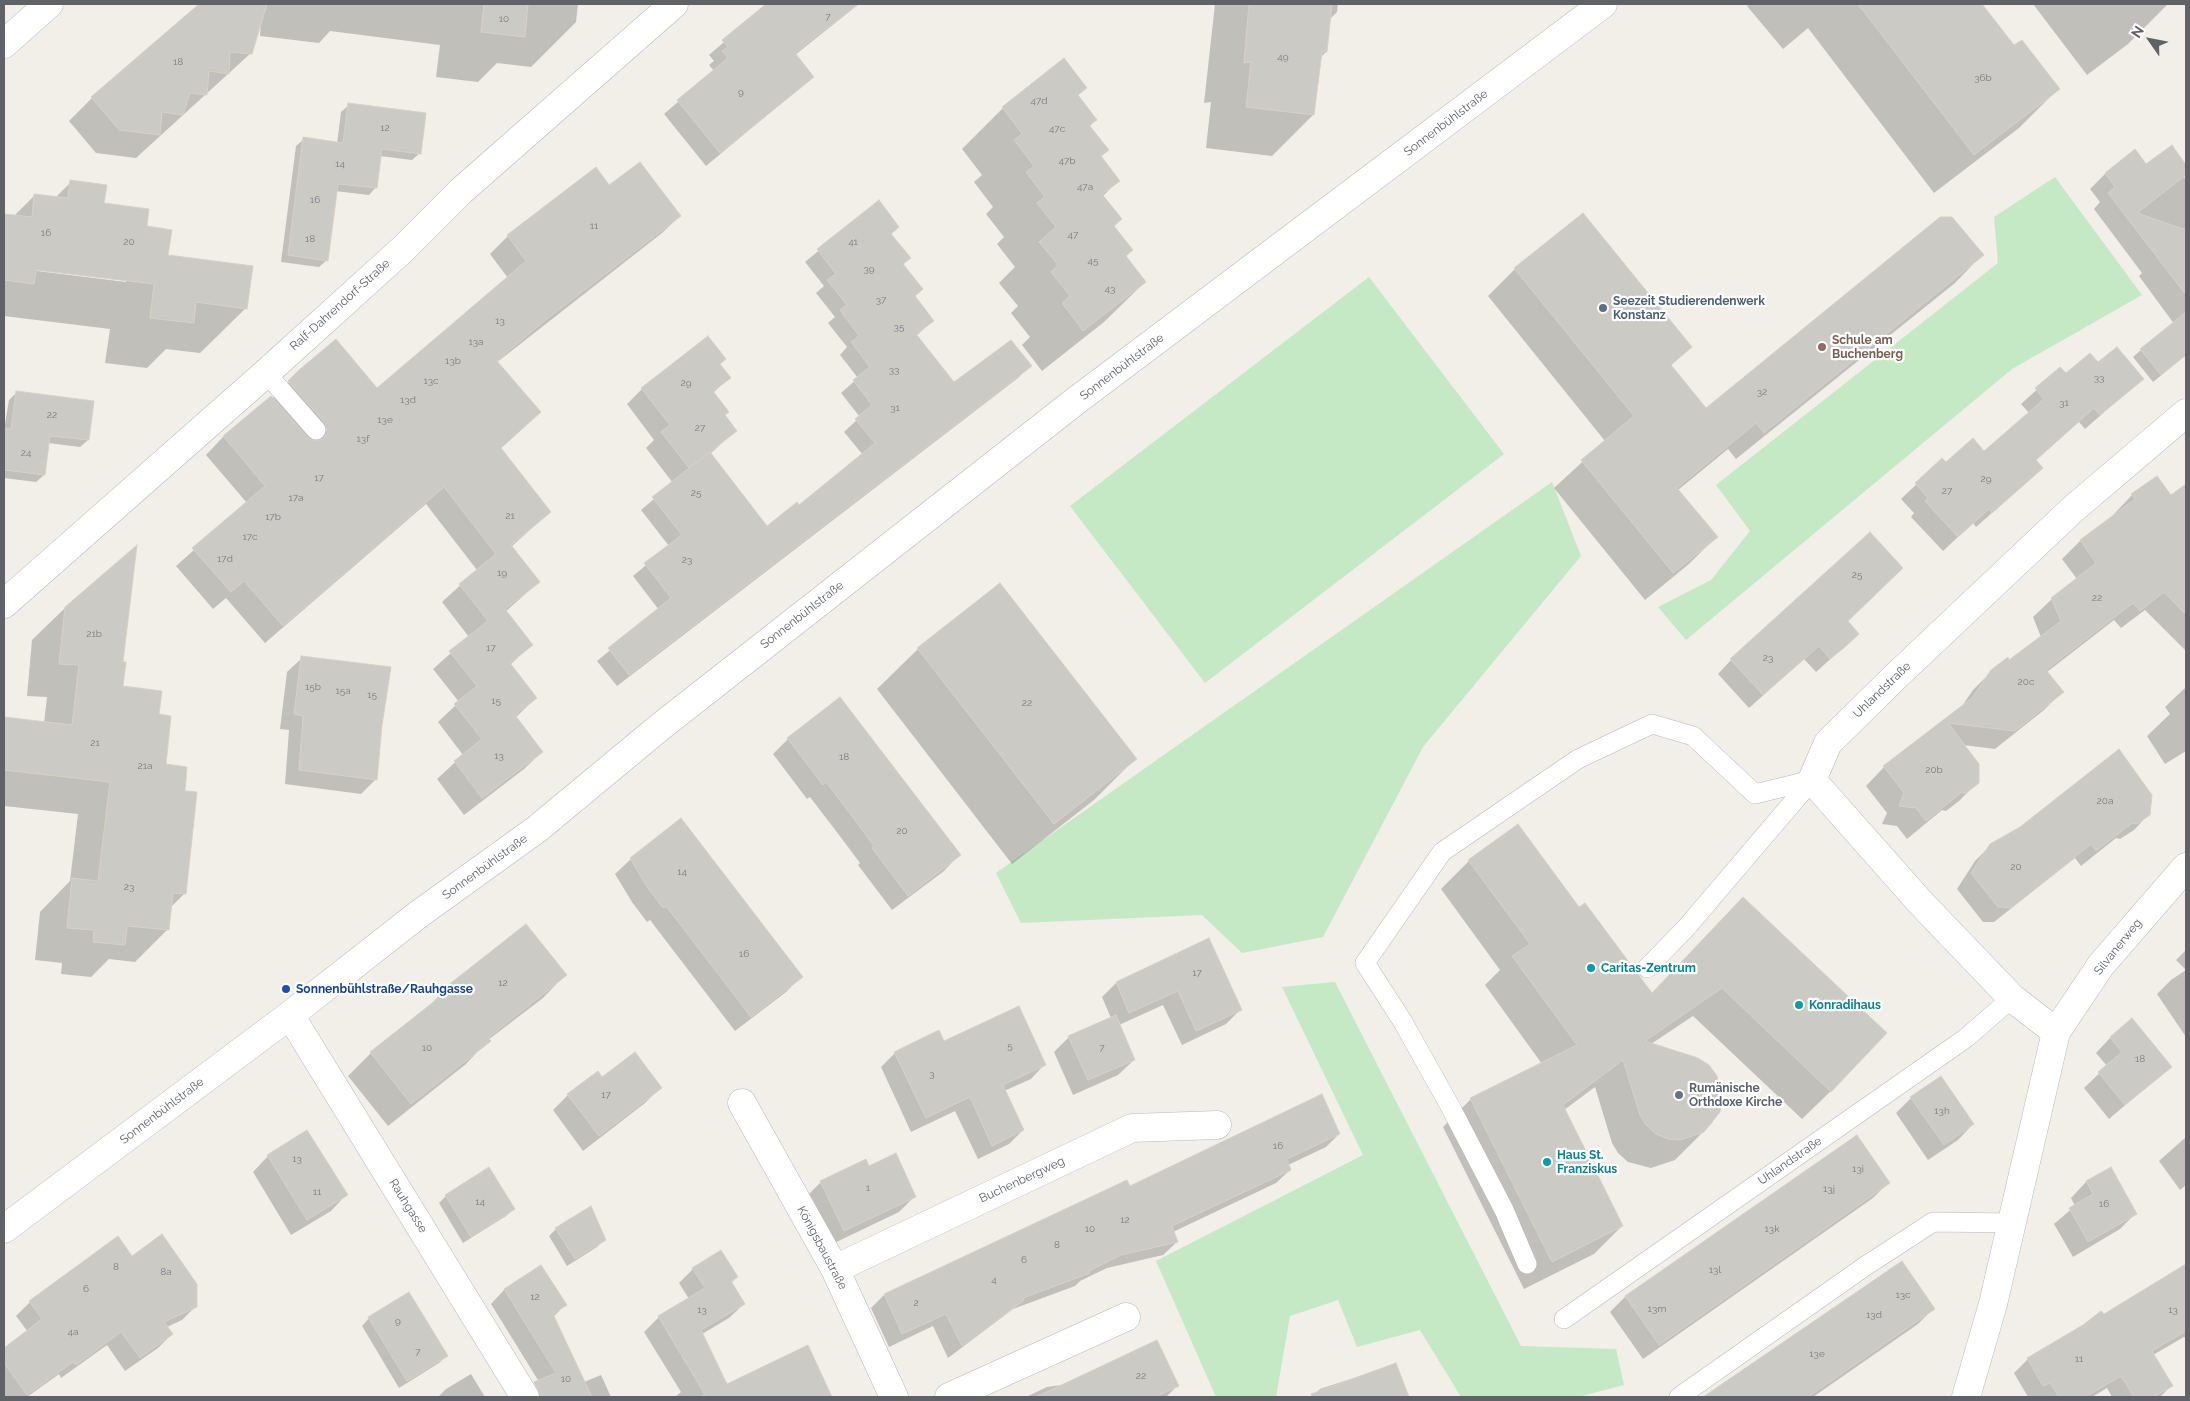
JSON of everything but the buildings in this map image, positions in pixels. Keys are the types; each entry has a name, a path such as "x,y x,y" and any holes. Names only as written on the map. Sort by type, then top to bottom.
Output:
{"street":[{"path":"4,44 49,4"},
{"name":"Ralf-Dahrendorf-Straße","path":"4,604 403,249 461,191 674,4"},
{"name":"Sonnenbühlstraße","path":"4,1229 290,1015 419,914 537,829 660,727 1074,403 1603,4"},
{"name":"Uhlandstraße","path":"1812,780 1828,743 1895,676 2073,508 2186,413"},
{"path":"1812,780 1920,902 2012,998 2056,1032 2012,1223 1966,1397"},
{"name":"Silvanerweg","path":"2056,1032 2101,966 2186,867"},
{"name":"Rauhgasse","path":"290,1015 525,1397"},
{"name":"Königsbaustraße","path":"742,1103 835,1269 894,1397"},
{"name":"Buchenbergweg","path":"835,1269 1132,1128 1217,1125"},
{"path":"949,1397 1126,1317"}],"lane":[{"path":"266,372 316,430"},
{"path":"1526,1264 1504,1210 1451,1108 1403,1022 1384,997 1365,963 1442,852 1578,759 1652,724 1693,736 1755,794 1812,780"},
{"path":"1647,968 1686,928 1812,780"},
{"name":"Uhlandstraße","path":"1564,1319 1966,1038 2012,998"},
{"path":"1679,1397 1864,1266 1933,1222 2012,1223"}],"green space":[{"path":"2055,177 2142,295 2012,369 1686,640 1658,607 1711,580 1750,531 1716,485 1998,263 1994,217"},
{"path":"1369,277 1504,454 1205,683 1070,506"},
{"path":"1552,482 1581,556 1423,747 1323,937 1242,953 1202,915 1021,923 996,873"},
{"path":"1335,982 1521,1346 1616,1349 1624,1385 1578,1397 1461,1397 1420,1330 1357,1347 1338,1300 1290,1316 1276,1397 1216,1397 1156,1261 1363,1155 1282,987"}],"place":[{"name":"Seezeit Studierendenwerk Konstanz","path":"1603,308"},
{"name":"Schule am Buchenberg","path":"1822,347"},
{"name":"Caritas-Zentrum","path":"1591,968"},
{"name":"Sonnenbühlstraße/Rauhgasse","path":"286,989"},
{"name":"Konradihaus","path":"1799,1005"},
{"name":"Rumänische Orthdoxe Kirche","path":"1679,1095"},
{"name":"Haus St. Franziskus","path":"1547,1162"}]}
